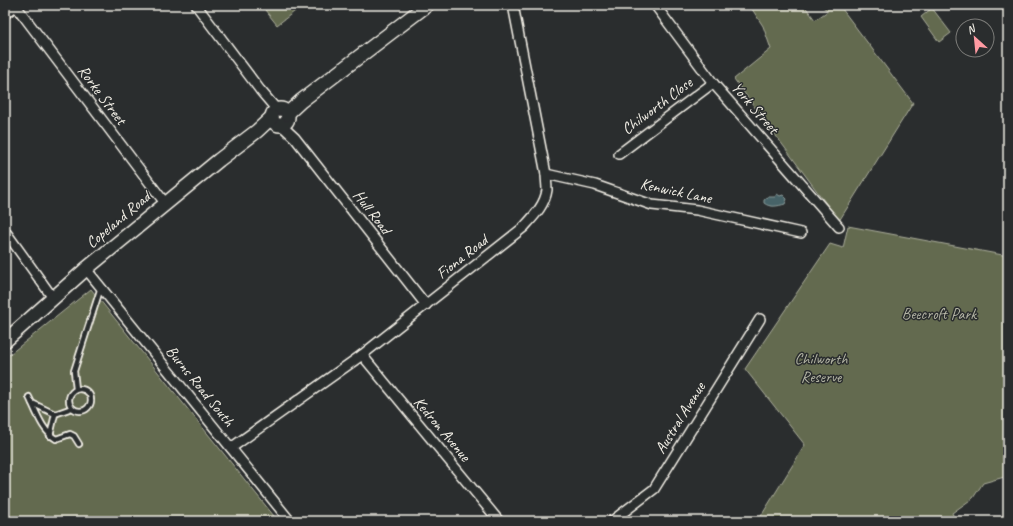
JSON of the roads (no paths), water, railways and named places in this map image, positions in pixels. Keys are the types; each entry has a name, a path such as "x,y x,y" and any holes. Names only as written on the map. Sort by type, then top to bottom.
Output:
{"main road":[{"name":"Copeland Road","path":"5,341 86,269 219,160 257,131 301,101 427,5"}],"street":[{"path":"5,14 16,5"},
{"name":"Rorke Street","path":"16,5 165,203"},
{"name":"Hull Road","path":"196,5 295,138 426,305"},
{"name":"Fiona Road","path":"231,448 362,355 426,305 524,227 535,216 543,204 547,189 546,174 513,5"},
{"name":"York Street","path":"655,5 713,83 839,227"},
{"name":"Chilworth Close","path":"619,154 713,83"},
{"name":"Kenwick Lane","path":"546,174 595,185 652,205 697,210 801,233"},
{"path":"5,231 53,298"},
{"name":"Burns Road South","path":"86,269 290,521"},
{"name":"Austral Avenue","path":"612,521 654,489 760,319"},
{"name":"Kedron Avenue","path":"362,355 499,521"}],"lane":[{"path":"76,389 74,371 101,287"},
{"path":"32,403 55,414 72,408 82,411 88,407 91,401 91,397 87,391 76,389 73,391 69,397 72,408"},
{"path":"29,397 50,436 56,439 70,434 74,436 79,444"},
{"path":"50,436 55,414"}],"water":[{"path":"777,194 780,196 783,195 787,199 785,204 771,206 764,203 764,200 768,197 775,197"}],"park label":[{"name":"Beecroft Park","path":"939,314"},
{"name":"Chilworth Reserve","path":"821,368"}]}
